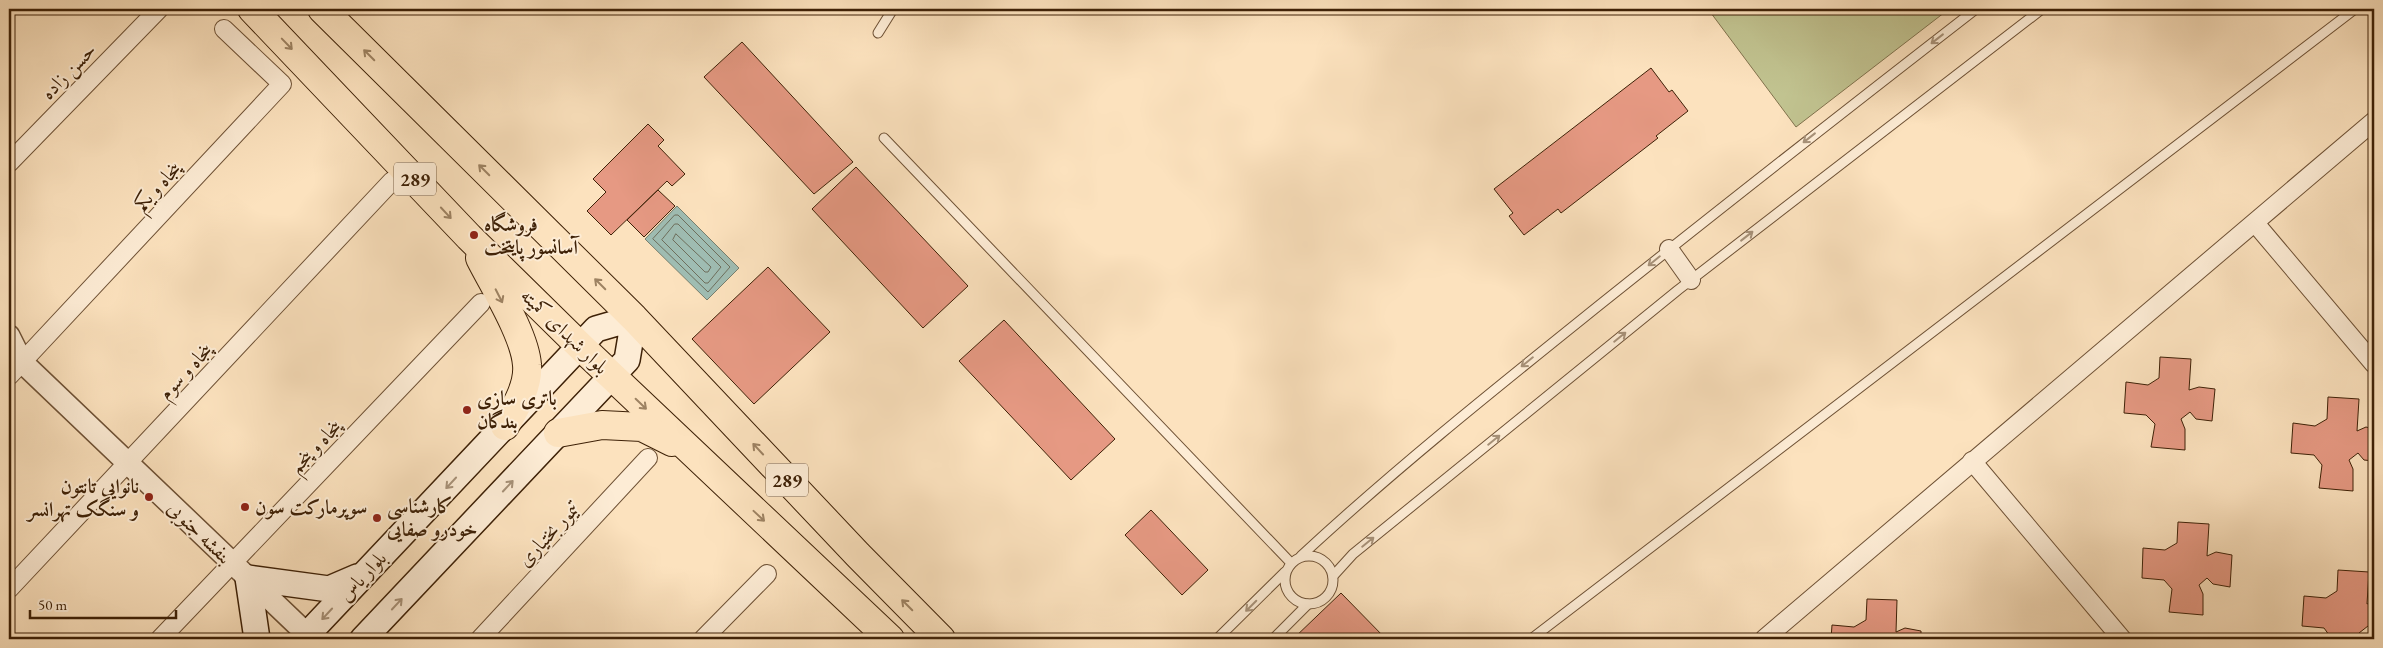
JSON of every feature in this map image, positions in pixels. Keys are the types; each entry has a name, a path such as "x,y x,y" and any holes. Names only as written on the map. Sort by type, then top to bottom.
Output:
{"main road":[{"name":"بلوار شهدای کمیته","path":"252,9 469,237 573,354 604,384 690,450 890,639"},
{"name":"289","path":"325,10 634,318 844,541 941,639"},
{"path":"469,237 513,324 525,352 528,366 519,400 505,426"},
{"path":"363,639 628,360 634,318"},
{"name":"بلوار یاس","path":"308,638 364,574 596,329 634,318"},
{"path":"558,433 602,425 642,427 690,450"},
{"path":"256,639 240,570 329,589 364,574"}],"street":[{"name":"حسن زاده","path":"9,163 159,9"},
{"name":"پنجاه و یکم","path":"13,365 282,84 224,29"},
{"path":"1764,639 2374,121"},
{"name":"پنجاه و سوم","path":"9,589 392,181"},
{"path":"2255,223 2374,364"},
{"path":"1669,249 1691,280"},
{"name":"پنجاه و پنجم","path":"160,639 240,570 481,303"},
{"name":"بنفشه جنوبی","path":"9,336 13,365 128,462 308,638"},
{"name":"تیمور بختیاری","path":"480,639 648,458"},
{"path":"1972,462 2122,639"},
{"path":"703,639 767,574"}],"lane":[{"path":"878,33 893,9"},
{"path":"1217,639 1285,572 1291,563 1517,371 1669,249 1976,9"},
{"path":"1285,572 1285,587 1294,599 1308,604 1316,603 1329,592 1333,576 1354,554 1691,280 2042,9"},
{"path":"1531,639 2355,9"},
{"path":"884,138 1291,563"},
{"path":"1301,556 1310,555 1325,561 1333,576"},
{"path":"1273,639 1308,604"}],"green space":[{"path":"1708,9 1949,9 1796,127"}],"water":[{"path":"677,206 739,268 707,300 645,239"}],"building":[{"path":"742,42 853,162 814,194 704,77"},
{"path":"1651,68 1669,92 1672,90 1688,111 1656,136 1658,138 1561,213 1558,209 1524,235 1509,216 1513,213 1494,189"},
{"path":"648,124 664,140 658,146 685,174 672,186 667,181 611,235 587,211 606,192 593,179"},
{"path":"856,167 968,286 923,328 812,209"},
{"path":"658,190 675,206 644,237 627,220"},
{"path":"768,267 830,332 754,404 692,339"},
{"path":"1004,320 1115,439 1071,480 959,361"},
{"path":"2160,357 2191,359 2189,390 2199,387 2215,389 2212,421 2196,419 2190,412 2181,419 2185,429 2185,450 2151,447 2155,424 2146,415 2124,413 2126,382 2148,385 2159,378"},
{"path":"2328,397 2359,399 2357,431 2366,427 2374,429 2374,461 2364,460 2358,453 2349,460 2353,469 2353,491 2319,488 2322,465 2314,455 2291,453 2293,423 2315,426 2327,419"},
{"path":"1151,510 1208,570 1182,595 1125,535"},
{"path":"2178,522 2209,524 2207,556 2216,552 2232,555 2230,587 2213,584 2207,578 2199,585 2203,594 2203,615 2169,612 2172,589 2164,580 2142,578 2143,548 2165,550 2177,543"},
{"path":"2338,570 2369,572 2367,604 2374,601 2374,633 2368,626 2359,633 2362,639 2332,639 2324,628 2302,626 2304,596 2326,598 2337,591"},
{"path":"1341,593 1386,639 1293,639"},
{"path":"1867,599 1897,600 1896,632 1905,628 1921,631 1921,639 1831,639 1832,625 1854,627 1866,620"}],"place":[{"name":"فروشگاه آسانسور پایتخت","path":"474,235"},
{"name":"باتری سازی بندگان","path":"467,410"},
{"name":"نانوایی تانتون و سنگک تهرانسر","path":"149,497"},
{"name":"سوپرمارکت سون","path":"245,507"},
{"name":"کارشناسی خودرو صفایی","path":"377,518"}]}
